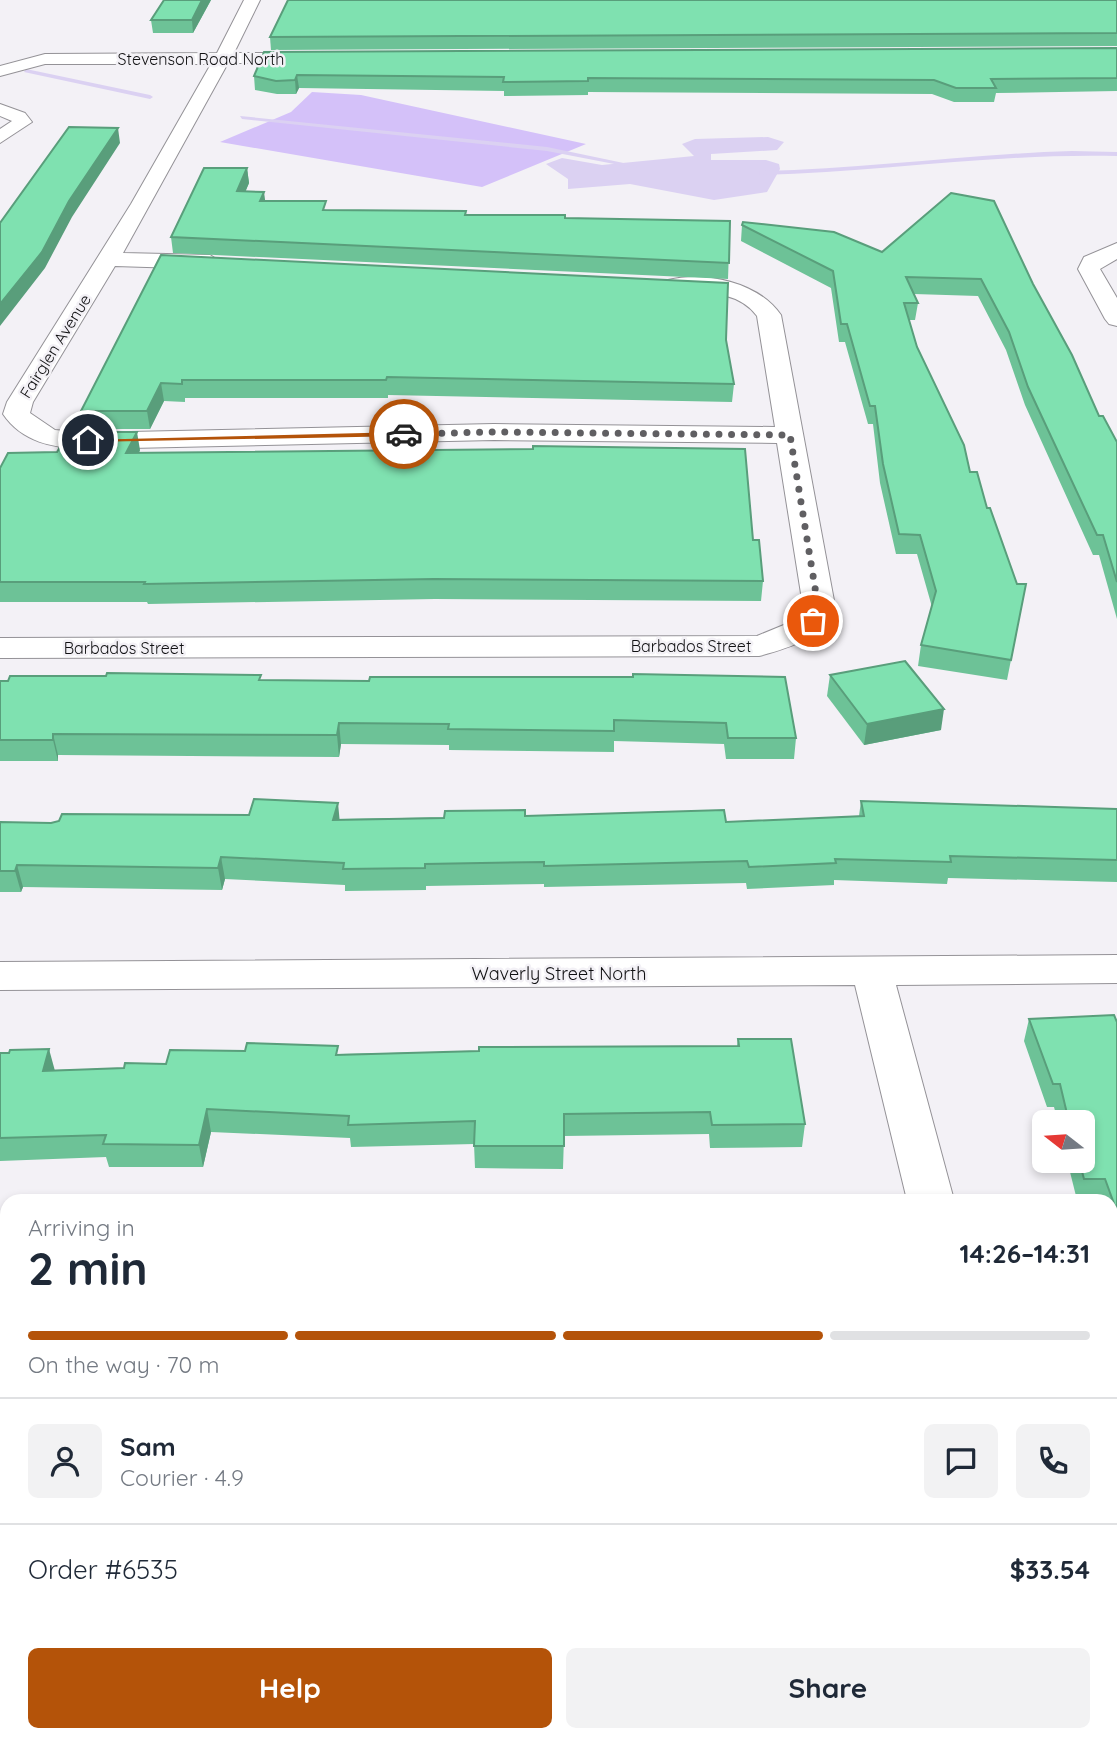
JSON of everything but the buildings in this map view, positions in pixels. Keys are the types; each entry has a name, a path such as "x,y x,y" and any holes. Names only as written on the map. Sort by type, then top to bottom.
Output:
{"street":[{"name":"Fairglen Avenue","path":"252,0 223,59 109,259 20,402 16,414 32,431 47,436 125,440 494,432 790,435"},
{"path":"10,52 45,59"},
{"name":"Stevenson Road North","path":"0,71 45,59 335,58"},
{"path":"0,110 18,117 23,122 0,136"},
{"path":"1117,250 1092,262 1089,269 1117,319"},
{"path":"109,259 231,263"},
{"name":"Barbados Street","path":"0,648 759,646 795,635 813,621 818,606 769,315 761,303 728,289 649,284"},
{"name":"Waverly Street North","path":"0,976 1117,969"},
{"path":"872,972 929,1194"}],"shaded area":[{"path":"312,92 361,95 586,144 482,187 220,142 291,112"},
{"path":"768,137 784,142 777,150 711,154 711,160 766,160 779,164 780,169 767,192 714,200 630,184 568,189 568,179 546,164 562,158 602,165 694,156 682,144 695,139"}],"waterway":[{"path":"26,71 150,97"},
{"path":"242,117 547,149 635,166"},
{"path":"761,173 850,169 1028,154 1117,154"}],"way so far":[{"path":"404,434 494,432 790,435 818,606 813,621"}],"route":[{"path":"88,440 404,434"}]}
